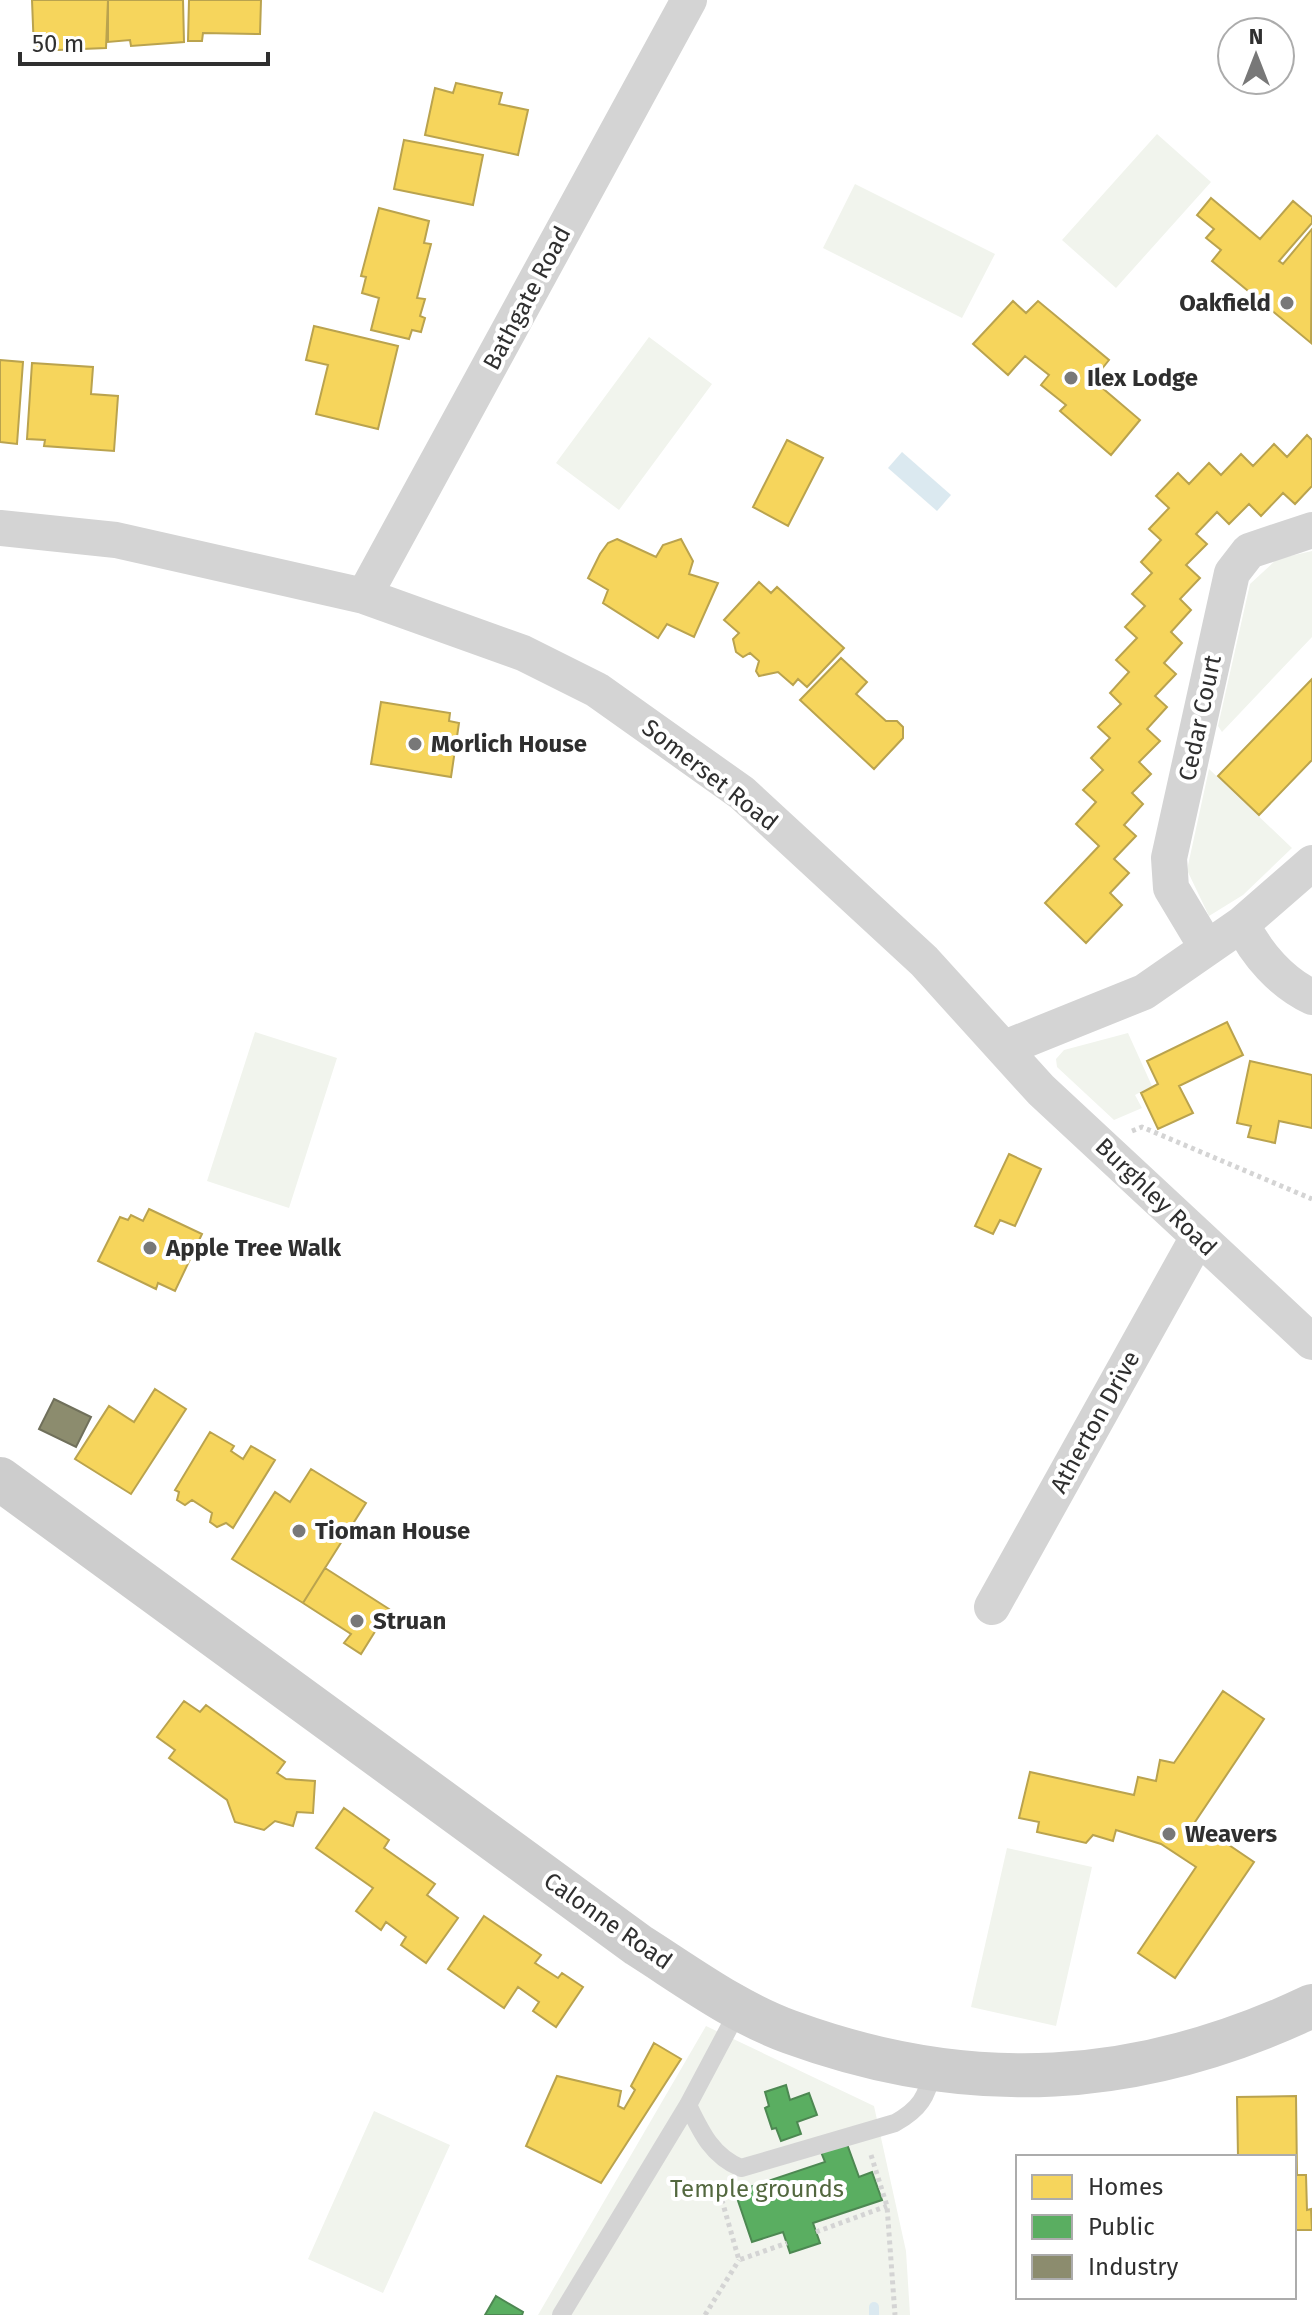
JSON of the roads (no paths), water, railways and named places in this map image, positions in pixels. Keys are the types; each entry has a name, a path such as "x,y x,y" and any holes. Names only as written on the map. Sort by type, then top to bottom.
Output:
{"street":[{"name":"Bathgate Road","path":"364,596 689,0"},
{"name":"Somerset Road","path":"0,528 116,540 364,596 523,653 597,690 742,793 924,961 1005,1048"},
{"name":"Cedar Court","path":"1207,948 1171,888 1169,858 1232,573 1249,551 1312,530"},
{"path":"1005,1048 1144,992 1242,924 1312,863"},
{"path":"1242,924 1253,947 1297,990 1312,997"},
{"name":"Burghley Road","path":"1005,1048 1041,1090 1312,1342"},
{"name":"Atherton Drive","path":"992,1607 1198,1237"},
{"name":"Calonne Road","path":"0,1479 638,1945 739,2009 789,2032 933,2069 1018,2076 1105,2071 1187,2056 1239,2039 1312,2006"}],"lane":[{"path":"561,2315 688,2105 739,2009"},
{"path":"688,2105 706,2140 724,2161 741,2168 864,2134 917,2111 928,2095 933,2069"}],"waterway":[{"path":"874,2307 874,2315"}],"place":[{"name":"Oakfield","path":"1287,303"},
{"name":"Ilex Lodge","path":"1071,378"},
{"name":"Morlich House","path":"415,744"},
{"name":"Apple Tree Walk","path":"150,1248"},
{"name":"Tioman House","path":"299,1531"},
{"name":"Struan","path":"357,1621"},
{"name":"Weavers","path":"1169,1834"}],"park label":[{"name":"Temple grounds","path":"757,2189"}]}
